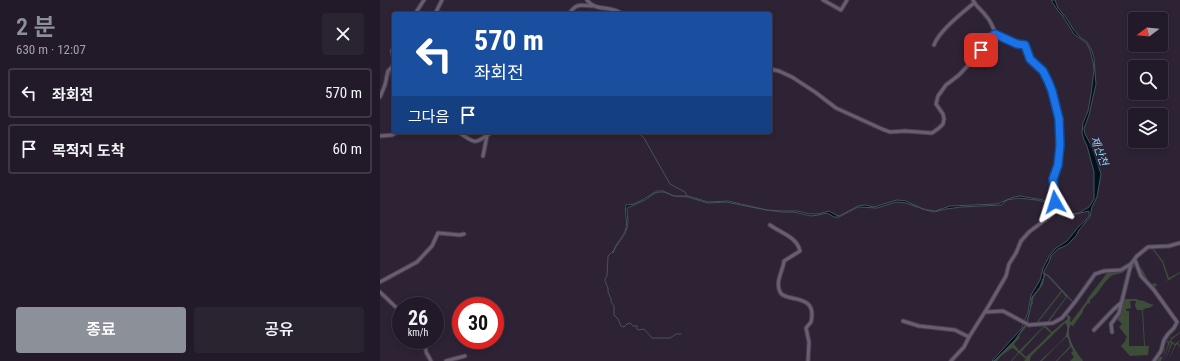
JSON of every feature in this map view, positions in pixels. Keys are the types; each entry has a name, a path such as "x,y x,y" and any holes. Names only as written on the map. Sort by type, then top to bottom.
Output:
{"street":[{"path":"416,12 424,0"},
{"path":"436,12 442,0"},
{"path":"587,0 592,6"},
{"path":"823,0 841,10 847,0"},
{"path":"934,45 945,28 973,2 992,23 995,34"},
{"path":"571,12 576,6 580,5 614,9 619,12"},
{"path":"772,69 792,77 836,108 882,129 890,132 905,131 932,133 943,124 944,120 943,114 936,104 938,96 946,85 971,62 983,46 995,34"},
{"path":"951,361 964,347 986,312 1006,276 1009,264 1021,241 1031,230 1049,217 1056,206 1053,179 1058,165 1060,138 1059,119 1051,88 1043,71 1030,59 1025,45 1017,44 995,34"},
{"path":"380,96 388,71 392,68"},
{"path":"380,136 394,134"},
{"path":"461,134 470,141 478,141 487,135"},
{"path":"483,156 487,135"},
{"path":"770,225 792,238 800,249 800,251 784,261 783,268 779,276 779,289 782,295 803,301 812,310 811,322 806,328 809,342 808,361"},
{"path":"380,282 417,262 432,246 438,234 460,236 464,234"},
{"path":"1112,332 1111,324 1119,313 1132,264 1137,256 1148,247 1170,246 1180,243"},
{"path":"1135,260 1141,276 1154,290 1177,322 1167,336 1161,351 1154,361"},
{"path":"986,312 1005,312 1029,325 1053,323 1062,318 1076,302 1096,273 1121,270 1132,264"},
{"path":"380,292 392,303"},
{"path":"1094,330 1121,303"},
{"path":"903,321 919,326 955,330 969,337"},
{"path":"426,349 431,361"},
{"path":"446,361 465,356"}],"green space":[{"path":"1152,247 1163,261 1169,278 1180,273 1169,280 1162,283 1168,280 1162,262"},
{"path":"1133,263 1135,263 1139,273 1153,291 1141,278 1135,266 1132,269 1124,299 1137,299 1154,305 1143,310 1145,346 1149,346 1148,355 1130,356 1121,346 1127,337 1119,327 1122,324 1118,320","holes":["1130,301 1136,301 1135,306 1137,310 1142,310 1144,346 1129,346 1129,311 1126,311 1126,309 1131,308"]},
{"path":"1130,266 1121,300 1118,304 1114,307 1119,302 1127,270 1111,276 1090,300 1090,304 1088,303 1073,326 1070,325 1070,340 1083,361 1070,361 1074,357 1071,353 1073,351 1071,347 1056,361 1070,346 1068,338 1066,337 1042,361 1040,361 1065,337 1067,333 1067,326 1065,323 1031,356 1030,361 1024,361 1026,359 1019,353 1011,361 1018,353 1012,348 997,361 994,361 1015,340 1025,325 1027,325 1026,323 1032,297 1040,287 1044,274 1047,275 1073,302 1067,297 1048,323 1060,318 1066,310 1064,315 1082,295 1067,313 1071,318 1071,322 1107,273 1096,275 1082,293 1094,276 1098,273 1107,271 1121,271","holes":["1045,275 1061,291 1036,323 1028,324 1033,298 1042,287","1062,292 1066,297 1047,322 1041,323 1039,321","1066,316 1068,318 1052,332 1046,326 1049,324 1043,325 1054,322 1052,323 1059,321","1042,325 1043,327 1019,351 1014,344 1026,327","1044,327 1051,333 1026,357 1021,352"]},
{"path":"1139,266 1150,282 1152,284 1155,283 1157,286 1152,288 1142,277 1143,275"},
{"path":"1180,332 1171,340 1175,344 1180,340 1178,343 1180,347 1177,344 1176,345 1168,361 1175,345 1172,344 1165,361 1171,343 1170,342 1163,361 1168,344 1165,341 1165,346 1164,342 1165,340 1169,342 1171,339 1168,335 1171,338"},
{"path":"1160,357 1163,357 1161,361 1157,361"}],"water":[{"path":"1051,0 1055,0 1058,8 1073,29 1087,42 1094,58 1096,84 1089,115 1084,129 1085,134 1096,154 1096,159 1101,174 1097,197 1092,207 1090,217 1076,236 1067,245 1058,249 1051,256 1044,271 1044,276 1040,287 1032,297 1026,324 1015,340 994,361 992,361 1022,328 1028,312 1031,295 1040,280 1043,268 1050,255 1056,248 1067,241 1085,221 1089,216 1089,211 1072,215 1045,202 1018,198 1007,200 1001,205 961,207 934,212 923,209 935,211 950,206 997,204 1014,197 1020,196 1043,200 1056,205 1071,214 1079,213 1089,207 1094,199 1094,172 1082,133 1083,123 1088,111 1091,94 1094,70 1093,62 1087,44 1074,34"},
{"path":"657,191 663,191 674,196 664,192 655,193 645,200 627,208 627,228 613,253 616,246 626,228 626,205 634,204"},
{"path":"674,196 688,196 708,202 728,201 767,210 797,211 810,214 818,214 829,211 839,216 858,206 865,205 874,207 897,200 906,201 923,209 906,203 896,202 877,208 858,207 839,217 834,217 827,213 811,216 794,212 766,210 726,202 708,203 688,197"}],"waterway":[{"path":"639,134 644,138 670,184 685,192 687,196"},
{"path":"613,251 608,256 607,276 605,281 611,302 614,306 614,315 618,319 621,326 624,327 630,323 633,326 637,326 638,330 644,329 652,338 670,338 676,334 681,334"},
{"path":"1043,273 1049,276 1073,302"},
{"path":"1065,312 1070,306"},
{"path":"1066,315 1069,317 1067,321 1069,324 1067,334 1074,350"}],"route":[{"path":"981,50 995,34 1017,44 1025,45 1030,59 1043,71 1050,84 1059,119 1060,138 1058,165 1053,179 1055,202"}],"water label":[{"name":"제산천","path":"1099,151"}]}
